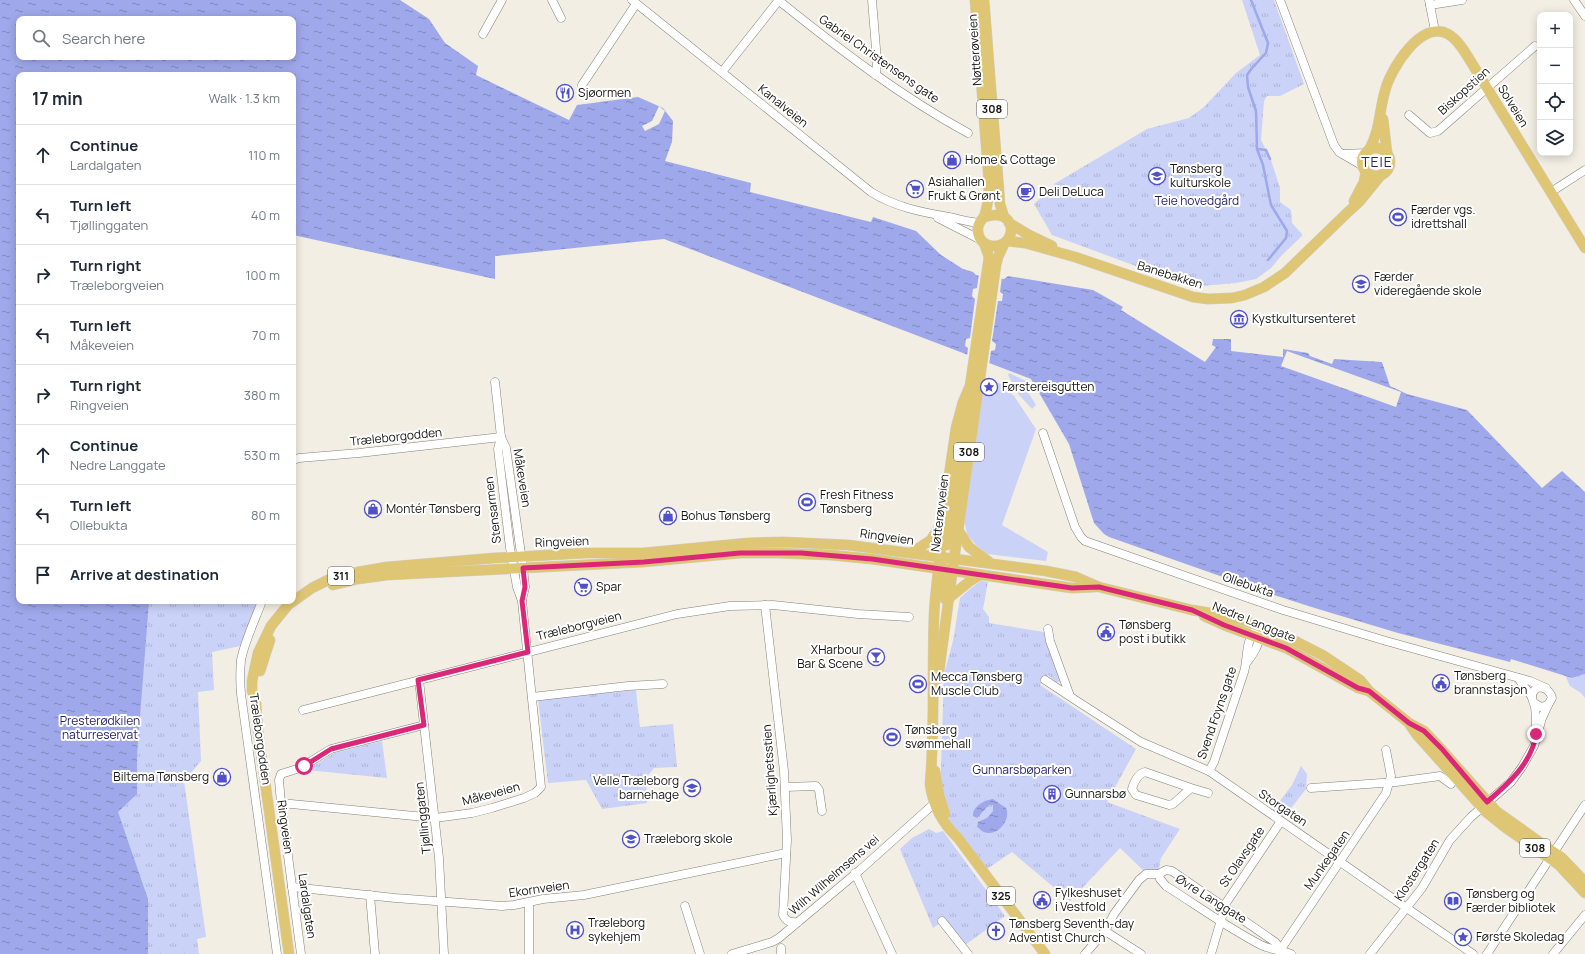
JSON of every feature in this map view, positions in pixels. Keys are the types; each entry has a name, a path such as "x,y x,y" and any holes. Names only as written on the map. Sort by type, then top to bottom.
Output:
{"main road":[{"name":"Nøtterøveien","path":"975,0 989,184 989,198 982,220"},
{"name":"Nøtterøveien","path":"984,0 1000,204 1007,220"},
{"name":"Banebakken","path":"1348,212 1364,182 1363,158 1376,137 1387,84 1401,58 1423,36 1435,31"},
{"name":"Solveien","path":"1435,31 1449,34 1457,41 1585,248"},
{"name":"Banebakken","path":"1005,242 1025,243 1076,257 1193,297 1208,299 1232,298 1257,291 1277,279 1298,261 1359,202 1390,166 1381,111"},
{"path":"1368,151 1379,148 1387,153"},
{"path":"1364,168 1373,175 1381,175"},
{"path":"982,220 993,214 1007,220"},
{"name":"308","path":"982,220 978,232 992,265"},
{"name":"308","path":"976,374 992,265 998,257 1011,232 1007,220"},
{"name":"Banebakken","path":"1007,220 1028,235 1076,257"},
{"path":"983,241 994,246 1005,242"},
{"name":"Nøtterøyveien","path":"947,558 942,523 957,423 963,402 976,374"},
{"name":"Nøtterøyveien","path":"944,570 958,530 976,374"},
{"name":"Nøtterøyveien","path":"947,558 947,542 970,396 970,386"},
{"name":"308","path":"911,553 931,540 942,523"},
{"name":"308","path":"958,530 969,547 989,562"},
{"name":"Ringveien","path":"296,599 312,588 337,577 364,570 522,556 643,553 748,543 784,542 848,545 947,558"},
{"name":"Ringveien","path":"256,704 262,662 272,637 282,622 306,599 322,590 344,582 372,577 644,562 740,553 848,556 944,570"},
{"name":"Nedre Langgate","path":"947,558 989,562 1076,577 1099,587 1192,610 1228,616 1260,626 1295,640 1328,658 1360,680 1369,691 1409,723 1424,731 1442,749 1485,805 1551,854 1568,863 1585,882"},
{"name":"325","path":"947,558 935,592 933,755 930,784 934,804 946,826 958,838 1045,954"},
{"name":"Nedre Langgate","path":"944,570 1072,588 1099,587"},
{"name":"325","path":"934,713 946,613 950,597 944,570"},
{"name":"325","path":"944,570 946,613"},
{"path":"950,597 980,575"},
{"name":"Ringveien","path":"289,954 252,682 255,660 261,644 271,626 291,604"},
{"name":"Nedre Langgate","path":"1192,610 1224,625 1286,648 1358,688 1369,691"},
{"name":"325","path":"933,755 939,795 944,812 958,838"},
{"name":"Nedre Langgate","path":"1551,854 1585,893"}],"street":[{"path":"482,34 502,0"},
{"path":"552,0 561,18"},
{"path":"722,72 779,0"},
{"name":"Gabriel Christensens gate","path":"779,0 822,35 898,91 968,133"},
{"path":"872,0 877,61 876,75"},
{"path":"1280,0 1330,137 1337,149 1364,168"},
{"path":"1435,31 1429,3 1462,0"},
{"path":"1574,0 1585,16"},
{"path":"582,85 634,2"},
{"name":"Kanalveien","path":"634,2 871,192 883,200 928,214 983,241"},
{"name":"Biskopstien","path":"1409,115 1418,121 1430,133 1434,133 1534,46"},
{"path":"1343,154 1368,151"},
{"path":"1551,192 1585,170"},
{"name":"Kanalveien","path":"928,214 982,220"},
{"name":"Måkeveien","path":"495,382 501,437 506,448 522,556 518,568"},
{"name":"Ollebukta","path":"1043,433 1075,527 1085,541 1283,610 1386,641 1530,681 1546,688"},
{"name":"Træleborgodden","path":"296,460 501,437"},
{"name":"Stensarmen","path":"501,437 498,449 511,557"},
{"name":"Måkeveien","path":"281,803 435,818 472,813 492,808 524,798 535,793 541,787 522,601 525,587 518,568 511,557"},
{"name":"Træleborgodden","path":"261,604 244,652 240,674 241,694 277,954"},
{"name":"Træleborgveien","path":"303,710 677,614 730,606 765,605 866,615 909,617"},
{"name":"Kjærlighetsstien","path":"765,605 785,787 786,853 783,915 784,918 792,923 798,922"},
{"path":"1255,637 1260,626"},
{"path":"1048,629 1050,641 1070,696"},
{"name":"Svend Foyns gate","path":"1209,771 1247,662 1248,644 1255,637"},
{"path":"1518,678 1533,700 1541,707 1548,705"},
{"name":"Tjøllinggaten","path":"418,680 435,818 442,901 444,954"},
{"name":"Storgaten","path":"1045,680 1141,742 1209,771 1473,954"},
{"path":"532,697 628,686 663,684"},
{"path":"1485,805 1511,782 1534,746 1542,718 1552,696 1546,688 1541,687 1533,692 1536,718 1534,746"},
{"name":"Lardalgaten","path":"301,954 281,803 279,780 281,774 300,768 331,749 424,725"},
{"name":"Munkegaten","path":"1281,950 1386,793 1391,776 1390,764 1386,750"},
{"path":"1191,788 1173,804 1169,805 1136,795 1132,789 1140,773 1145,772 1208,793"},
{"path":"1311,788 1390,782 1440,776 1451,784"},
{"path":"785,787 813,785 818,787 822,811"},
{"name":"Wilh Wilhelmsens vei","path":"732,954 772,942 798,922 934,804 939,795"},
{"path":"1487,954 1585,804"},
{"name":"Klostergaten","path":"1370,954 1422,888 1450,840 1467,821 1485,805"},
{"name":"St Olavsgate","path":"1211,954 1225,908 1234,891 1282,821"},
{"name":"Ekornveien","path":"292,887 502,906 529,903 544,899 584,895 786,853"},
{"name":"Øvre Langgate","path":"1281,950 1275,942 1172,871 1166,870 1159,874 1160,879 1166,886 1221,921 1262,945 1273,950 1281,950 1291,954"},
{"path":"855,873 892,954"},
{"path":"1086,954 1105,930 1114,914 1139,880 1146,874 1159,874"},
{"path":"370,895 375,954"},
{"path":"529,903 529,954"},
{"path":"685,906 700,954"},
{"path":"1553,954 1585,915"},
{"path":"942,921 968,954"},
{"path":"1105,930 1142,954"}],"green space":[{"name":"Teie hovedgård","path":"1242,0 1274,0 1304,84 1280,96 1267,96 1264,101 1261,140 1271,160 1280,188 1280,202 1291,210 1292,223 1302,234 1302,236 1271,268 1256,279 1236,283 1201,286 1190,285 1168,278 1052,235 1034,204 1053,187 1054,184 1147,129 1189,118 1204,107 1236,73 1260,55"},
{"name":"Presterødkilen naturreservat","path":"0,237 16,544 16,604 256,604 245,645 212,652 214,690 198,692 201,761 184,781 206,937 197,939 199,954 0,954"},
{"path":"1009,373 1026,381 1024,386 1036,405 1032,409 1019,395 1008,375"},
{"path":"983,379 999,383 1014,396 1036,429 1002,525 1048,552 1046,561 987,554 976,545 967,534 964,519"},
{"name":"Gunnarsbøparken","path":"981,581 988,582 983,609 989,617 989,623 1044,632 1061,682 1056,682 1048,675 1040,685 1136,749 1107,802 1180,829 1161,858 1158,873 1146,873 1120,848 1070,901 1012,852 984,871 952,825 940,799 944,674 953,641 960,598"},
{"path":"1585,674 1585,698 1581,693 1570,686 1565,675 1572,678"},
{"path":"636,690 640,727 673,724 677,767 654,768 646,778 647,803 602,809 586,780 548,783 538,699"},
{"path":"382,741 387,778 307,770 334,753"},
{"path":"1301,766 1307,774 1306,789 1284,817 1273,810 1292,785"},
{"path":"929,829 936,833 943,831 1005,916 965,945 944,920 933,928 900,849 912,838"}],"water":[{"path":"0,0 400,0 429,19 445,43 478,66 476,75 569,120 577,105 638,97 663,108 673,121 672,142 665,161 751,183 750,192 871,222 873,217 916,231 941,255 963,269 973,272 976,275 1004,279 1008,276 1093,290 1123,307 1121,310 1205,362 1216,347 1212,345 1213,339 1231,339 1231,351 1283,357 1283,349 1308,353 1310,356 1332,364 1334,359 1382,362 1390,386 1407,394 1467,410 1542,488 1562,471 1585,492 1585,674 1572,678 1511,659 1510,662 1398,633 1318,609 1109,537 1104,534 1094,523 1069,444 1031,379 664,239 495,256 495,279 296,236 296,72 16,72 16,604 149,604 137,755 137,794 118,812 148,899 148,954 0,954","holes":["1287,351 1401,392 1396,407 1281,366"]},
{"path":"993,799 1006,808 1007,816 1006,821 997,831 987,833 977,827 978,822 987,818 993,811 993,805 989,805 977,818 973,816 973,813 979,804"}],"pier":[{"path":"659,106 665,111 659,124 645,131 642,126 652,121"},
{"path":"979,273 1002,276 1000,292 1003,294 1002,301 998,301 992,341 996,344 995,350 991,351 989,365 967,357 968,348 965,346 966,339 970,338 975,299 972,296 973,289 977,288"}],"waterway":[{"path":"1251,0 1268,43 1266,53 1247,75 1248,87 1256,111 1257,149 1263,165 1271,205 1287,231 1286,238 1268,260"},
{"path":"1257,149 1266,150 1270,159"}],"place":[{"name":"Sjøormen","path":"565,93"},
{"name":"Home & Cottage","path":"952,160"},
{"name":"Tønsberg kulturskole","path":"1157,176"},
{"name":"Asiahallen Frukt & Grønt","path":"915,189"},
{"name":"Deli DeLuca","path":"1026,192"},
{"name":"Færder vgs. idrettshall","path":"1398,217"},
{"name":"Færder videregående skole","path":"1361,284"},
{"name":"Kystkultursenteret","path":"1239,319"},
{"name":"Førstereisgutten","path":"989,387"},
{"name":"Fresh Fitness Tønsberg","path":"807,502"},
{"name":"Montér Tønsberg","path":"373,509"},
{"name":"Bohus Tønsberg","path":"668,516"},
{"name":"Spar","path":"583,587"},
{"name":"Tønsberg post i butikk","path":"1106,632"},
{"name":"XHarbour Bar & Scene","path":"876,657"},
{"name":"Tønsberg brannstasjon","path":"1441,683"},
{"name":"Mecca Tønsberg Muscle Club","path":"918,684"},
{"name":"Tønsberg svømmehall","path":"892,737"},
{"name":"Biltema Tønsberg","path":"222,777"},
{"name":"Velle Træleborg barnehage","path":"692,788"},
{"name":"Gunnarsbø","path":"1052,794"},
{"name":"Træleborg skole","path":"631,839"},
{"name":"Fylkeshuset i Vestfold","path":"1042,900"},
{"name":"Tønsberg og Færder bibliotek","path":"1453,901"},
{"name":"Træleborg sykehjem","path":"575,930"},
{"name":"Tønsberg Seventh-day Adventist Church","path":"996,931"},
{"name":"Første Skoledag","path":"1463,937"}],"district":[{"name":"TEIE","path":"1377,162"}],"route":[{"path":"304,766 331,749 424,725 418,680 528,652 522,601 525,587 523,568 644,562 748,553 801,553 848,556 1072,588 1099,587 1192,610 1224,625 1286,648 1339,676 1358,688 1369,691 1409,723 1424,731 1442,749 1487,802 1511,782 1522,767 1534,746 1536,734"}]}
